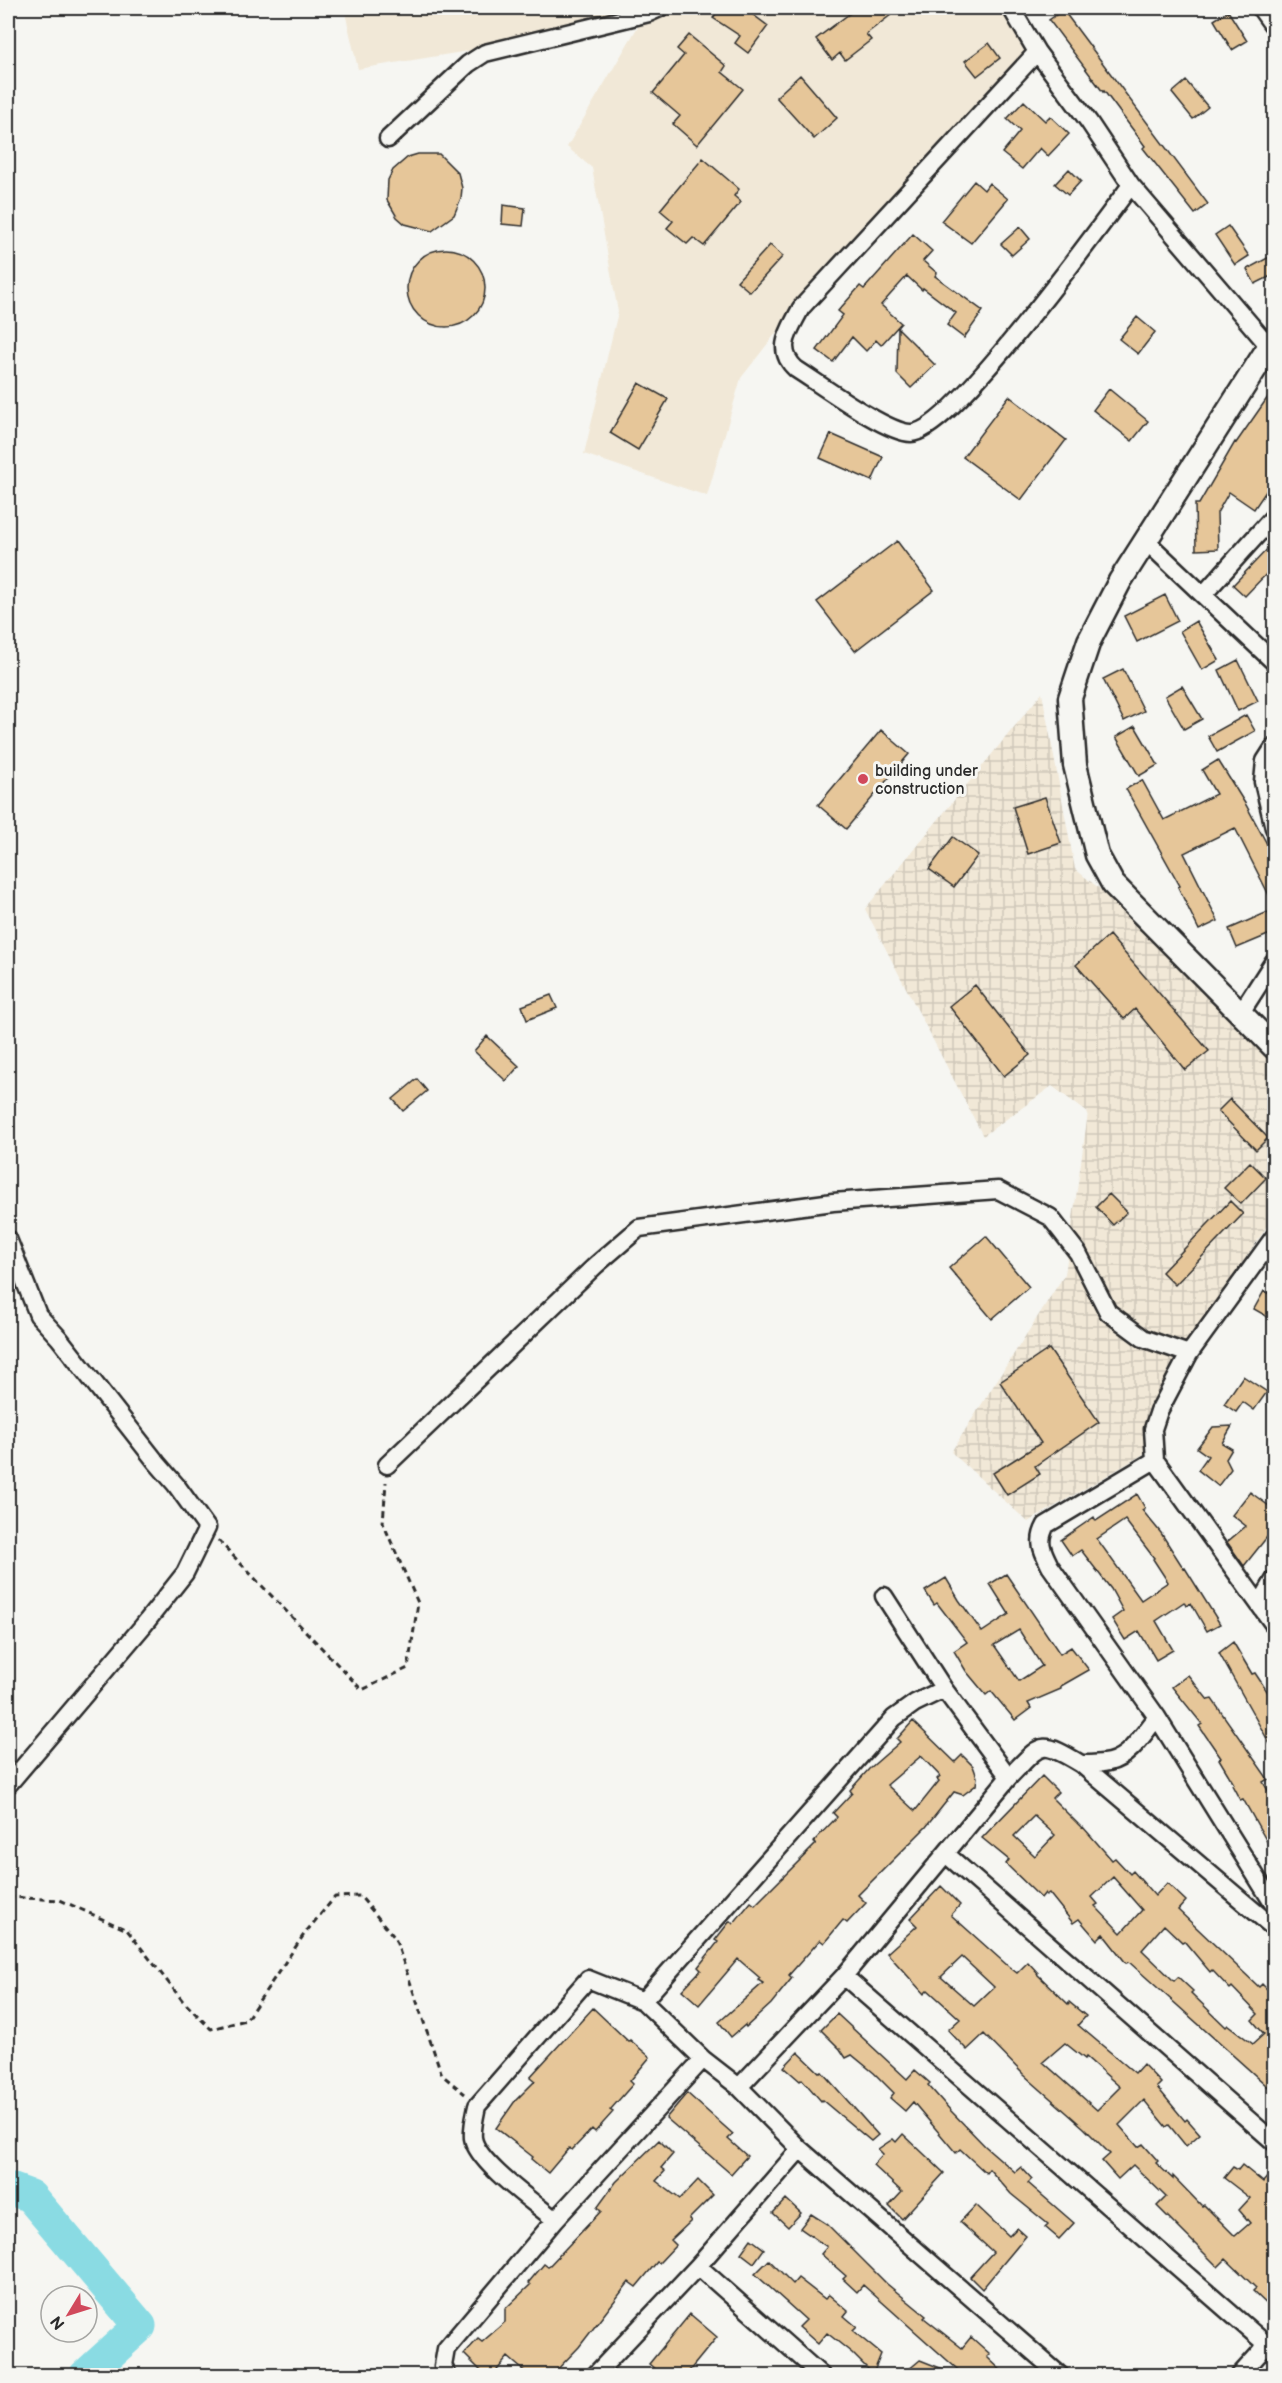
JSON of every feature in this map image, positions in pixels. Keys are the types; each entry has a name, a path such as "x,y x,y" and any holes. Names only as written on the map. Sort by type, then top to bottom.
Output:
{"street":[{"path":"388,139 468,64 485,53 649,13 660,8"},
{"path":"1011,8 1037,52 1089,122 1131,185 1273,346 1120,581 1089,641 1070,698 1075,765 1097,855 1113,884 1275,1047"},
{"path":"1264,8 1275,22"},
{"path":"1037,52 801,308 788,333 784,347 784,352 791,364 878,421 911,433 922,430 961,398 996,360 1131,185"},
{"path":"1203,595 1275,516"},
{"path":"1147,542 1275,662"},
{"path":"1275,747 1265,761 1263,782 1275,828"},
{"path":"1240,1014 1275,961"},
{"path":"387,1465 596,1265 639,1228 833,1202 998,1190 1050,1217 1078,1253 1108,1312 1143,1338 1189,1354"},
{"path":"1275,1237 1189,1354 1159,1411 1153,1429 1155,1460 1275,1625"},
{"path":"8,1239 38,1315 59,1338 176,1485 207,1528 185,1572 143,1626 8,1785"},
{"path":"1155,1460 1046,1525 1040,1535 1040,1546 1050,1566 1157,1717 1275,1905"},
{"path":"1260,1604 1275,1580"},
{"path":"884,1596 944,1689 1009,1777"},
{"path":"643,2001 894,1718 915,1703 944,1689"},
{"path":"1081,1764 1111,1762 1123,1756 1157,1717"},
{"path":"739,2087 844,1976 1009,1777 1033,1753 1047,1746 1081,1764 1275,1928"},
{"path":"946,1854 1275,2142"},
{"path":"844,1976 1271,2348 1239,2376"},
{"path":"555,2220 495,2170 480,2153 473,2140 473,2126 477,2106 588,1979 643,2001 704,2059 739,2087 800,2149 1060,2376"},
{"path":"448,2376 443,2366 446,2349 555,2220 704,2059"},
{"path":"594,2376 698,2266 800,2149"},
{"path":"698,2266 822,2376"}],"path":[{"path":"207,1528 362,1690 408,1668 418,1603 383,1523 387,1465"},
{"path":"8,1897 60,1900 127,1930 182,2000 211,2029 246,2020 305,1933 334,1897 360,1896 395,1938 442,2075 477,2106"}],"shaded area":[{"path":"344,8 1005,8 1033,55 811,288 741,378 707,496 584,454 618,312 592,168 567,147 640,23 358,69"},
{"path":"1042,693 1075,869 1161,938 1274,1045 1274,1216 1190,1341 1147,1452 1028,1522 951,1452 1065,1274 1088,1113 1052,1086 983,1136 865,909"}],"building":[{"path":"720,8 744,8 768,26 748,53 735,43 740,36 713,18"},
{"path":"857,8 900,8 866,34 871,40 845,60 840,53 832,60 816,39"},
{"path":"1063,10 1208,204 1195,214 1143,148 1145,146 1049,20"},
{"path":"1228,11 1247,41 1232,50 1214,20"},
{"path":"689,35 726,66 722,72 743,89 697,145 673,124 680,116 653,93 684,55 677,49"},
{"path":"989,43 1000,58 977,76 965,61"},
{"path":"800,75 837,118 814,139 776,97"},
{"path":"1186,81 1208,107 1193,119 1172,93"},
{"path":"1024,101 1045,121 1050,116 1069,134 1048,156 1040,148 1022,169 1002,153 1020,131 1007,119"},
{"path":"418,154 439,154 458,173 462,188 461,198 454,215 432,231 405,224 397,217 387,200 388,180 393,170 408,157"},
{"path":"703,158 739,189 734,196 741,202 704,246 693,238 687,244 667,228 673,221 660,210"},
{"path":"1069,169 1081,181 1068,195 1055,184"},
{"path":"974,181 984,190 989,183 1008,199 971,243 941,221"},
{"path":"503,205 525,208 523,226 502,224"},
{"path":"1228,226 1249,256 1235,265 1215,235"},
{"path":"1020,227 1030,239 1012,255 1001,244"},
{"path":"913,234 932,251 923,261 937,273 935,276 983,311 964,338 947,325 956,313 923,288 922,290 907,276 881,305 901,323 881,345 876,340 866,351 852,337 833,362 817,350 843,315 838,311 860,286 864,289"},
{"path":"770,245 783,256 750,292 737,281"},
{"path":"446,249 461,252 473,261 482,273 485,288 482,303 473,315 461,324 446,327 431,324 419,315 410,303 407,288 410,273 419,261 431,252"},
{"path":"1275,254 1275,274 1255,284 1247,269"},
{"path":"1137,317 1155,332 1138,354 1119,339"},
{"path":"898,328 935,365 911,388 897,374"},
{"path":"639,383 668,399 638,450 610,433"},
{"path":"1275,387 1275,478 1254,509 1229,492 1217,513 1218,549 1196,550 1195,504 1199,504 1235,442"},
{"path":"1109,389 1148,421 1132,441 1093,410"},
{"path":"1009,396 1066,440 1021,500 963,457"},
{"path":"831,434 883,457 872,481 820,458"},
{"path":"897,541 934,590 855,651 817,602"},
{"path":"1275,541 1275,565 1245,596 1233,585"},
{"path":"1165,595 1178,621 1137,642 1124,616"},
{"path":"1196,621 1219,660 1202,670 1180,631"},
{"path":"1238,660 1258,701 1238,711 1219,670"},
{"path":"1123,669 1144,711 1124,721 1103,679"},
{"path":"1182,686 1202,719 1184,729 1165,696"},
{"path":"1246,715 1255,731 1217,752 1208,736"},
{"path":"1135,726 1158,765 1139,776 1116,737"},
{"name":"building under construction","path":"881,730 909,754 846,829 818,805"},
{"path":"1218,760 1246,805 1275,859 1275,907 1235,828 1184,853 1218,921 1199,930 1178,887 1180,886 1126,789 1142,780 1164,820 1216,794 1202,770"},
{"path":"1045,797 1061,843 1028,854 1013,807"},
{"path":"953,837 978,855 954,887 929,869"},
{"path":"1268,912 1275,932 1237,948 1229,929"},
{"path":"1109,935 1209,1051 1185,1070 1135,1009 1124,1019 1076,965"},
{"path":"975,985 1030,1055 1004,1076 949,1006"},
{"path":"551,995 557,1008 527,1020 522,1006"},
{"path":"487,1036 519,1066 506,1081 474,1051"},
{"path":"417,1079 427,1091 403,1111 393,1099"},
{"path":"1230,1099 1268,1138 1256,1150 1218,1111"},
{"path":"1250,1162 1266,1178 1241,1204 1224,1188"},
{"path":"1109,1194 1127,1212 1113,1225 1096,1207"},
{"path":"1230,1201 1243,1214 1175,1285 1162,1272"},
{"path":"986,1236 1029,1287 992,1319 949,1268"},
{"path":"1264,1291 1275,1297 1275,1321 1254,1309"},
{"path":"1049,1349 1099,1422 1035,1466 1040,1474 1007,1495 993,1473 1041,1443 1000,1382"},
{"path":"1243,1376 1267,1392 1254,1410 1243,1402 1236,1412 1224,1404"},
{"path":"1232,1426 1222,1443 1232,1449 1226,1459 1231,1469 1218,1486 1198,1470 1208,1456 1197,1448 1213,1427"},
{"path":"1250,1492 1269,1506 1275,1527 1244,1566 1227,1542 1246,1526 1232,1515"},
{"path":"1137,1494 1145,1508 1142,1510 1185,1568 1220,1624 1207,1631 1191,1603 1186,1606 1184,1602 1156,1621 1173,1650 1156,1660 1139,1631 1125,1640 1112,1619 1123,1611 1111,1589 1081,1550 1072,1556 1061,1540 1094,1517 1096,1521","holes":["1125,1520 1154,1558 1168,1582 1141,1600 1097,1539"]},
{"path":"1006,1574 1060,1654 1071,1647 1089,1670 1061,1686 1061,1689 1028,1703 1031,1708 1015,1720 991,1691 986,1695 966,1671 954,1651 967,1642 937,1603 934,1605 925,1591 946,1578 982,1632 1009,1614 990,1584","holes":["1019,1630 1042,1666 1019,1681 994,1645"]},
{"path":"1233,1642 1252,1674 1255,1673 1275,1703 1275,1753 1219,1653"},
{"path":"1188,1675 1208,1700 1212,1699 1268,1779 1263,1782 1275,1802 1275,1856 1243,1799 1240,1800 1232,1785 1234,1784 1219,1759 1221,1758 1199,1726 1202,1724 1172,1687"},
{"path":"913,1721 955,1762 962,1755 973,1766 977,1777 976,1785 963,1795 954,1792 926,1827 858,1895 866,1903 847,1923 843,1920 824,1943 820,1940 789,1975 792,1978 771,2004 746,2027 745,2025 731,2037 719,2022 763,1983 758,1980 760,1978 738,1959 699,2005 682,1990 701,1970 698,1967 718,1942 715,1940 730,1921 733,1924 751,1902 755,1905 816,1844 813,1842 837,1817 833,1813 852,1793 850,1790 869,1769 900,1742 897,1739","holes":["921,1756 940,1776 937,1779 939,1781 915,1811 887,1785"]},
{"path":"1042,1776 1058,1792 1052,1798 1083,1827 1112,1860 1115,1858 1130,1874 1133,1871 1155,1896 1167,1883 1186,1901 1178,1910 1259,1987 1262,1984 1275,1997 1275,2093 1129,1962 1126,1963 1103,1934 1097,1940 1079,1919 1073,1923 1049,1893 1046,1895 1045,1893 1041,1898 1006,1864 1009,1860 982,1838","holes":["1034,1816 1055,1835 1035,1856 1014,1836","1113,1877 1142,1910 1121,1933 1095,1906 1098,1904 1092,1897","1164,1925 1182,1942 1184,1941 1210,1972 1212,1970 1230,1989 1232,1987 1258,2014 1252,2020 1264,2034 1253,2044 1228,2025 1226,2027 1178,1977 1174,1981 1142,1950"]},
{"path":"941,1886 960,1905 951,1915 1008,1966 1017,1973 1028,1962 1068,2004 1069,2002 1086,2016 1078,2025 1135,2073 1143,2064 1161,2083 1157,2087 1185,2121 1187,2119 1200,2134 1186,2146 1169,2125 1166,2127 1144,2100 1119,2125 1138,2147 1143,2144 1158,2161 1156,2163 1173,2179 1173,2176 1235,2236 1250,2223 1239,2210 1250,2198 1224,2178 1233,2167 1238,2170 1242,2165 1263,2182 1275,2168 1275,2312 1253,2291 1256,2288 1226,2259 1218,2267 1157,2206 1166,2197 1133,2165 1118,2179 1102,2161 1110,2154 1024,2075 984,2034 967,2050 948,2030 960,2019 928,1990 924,1994 887,1953 917,1926 910,1919","holes":["962,1957 994,1987 974,2006 941,1977","1065,2043 1085,2059 1086,2057 1120,2087 1097,2110 1043,2062"]},
{"path":"593,2008 629,2042 630,2040 650,2057 630,2081 633,2084 610,2110 613,2112 595,2132 592,2129 572,2150 569,2148 548,2173 531,2159 533,2157 496,2128 515,2101 535,2081 530,2077"},
{"path":"837,2014 907,2079 915,2070 930,2083 928,2085 951,2111 985,2146 1015,2172 1021,2167 1032,2179 1028,2183 1074,2223 1059,2239 1045,2227 1048,2224 1011,2194 989,2169 986,2173 960,2149 956,2153 913,2102 905,2111 890,2098 894,2093 874,2073 852,2055 846,2058 821,2030"},
{"path":"798,2052 820,2073 822,2072 878,2135 871,2141 821,2101 802,2079 800,2081 784,2067"},
{"path":"687,2093 733,2134 728,2139 747,2156 731,2174 666,2118"},
{"path":"903,2134 944,2173 902,2219 889,2206 902,2192 873,2165 883,2154 878,2149 893,2139 896,2142"},
{"path":"659,2140 673,2154 661,2168 665,2171 656,2181 680,2199 698,2180 713,2195 671,2240 676,2245 659,2263 657,2262 636,2287 629,2282 579,2347 551,2376 530,2376 508,2357 492,2376 486,2376 464,2354 478,2339 482,2342 505,2322 505,2309 530,2285 528,2283 544,2264 548,2267 601,2211 597,2208 616,2182"},
{"path":"786,2199 801,2213 788,2227 773,2213"},
{"path":"976,2205 1009,2236 1017,2228 1026,2236 982,2289 970,2277 993,2252 960,2222"},
{"path":"811,2214 827,2224 887,2284 926,2316 924,2318 962,2348 971,2337 990,2354 987,2357 1007,2376 965,2376 863,2285 857,2292 843,2279 846,2276 821,2254 827,2247 800,2228"},
{"path":"751,2239 764,2249 754,2263 741,2253"},
{"path":"769,2260 793,2284 798,2278 825,2299 829,2295 848,2311 844,2316 857,2327 853,2331 881,2354 873,2374 827,2333 818,2344 799,2327 806,2320 755,2274"},
{"path":"690,2314 717,2337 685,2376 663,2376 649,2364"},
{"path":"920,2360 958,2375 958,2376 901,2376"}],"waterway":[{"path":"8,2188 30,2196 140,2326 85,2376"}],"place":[{"name":"building under construction","path":"863,779"}]}
